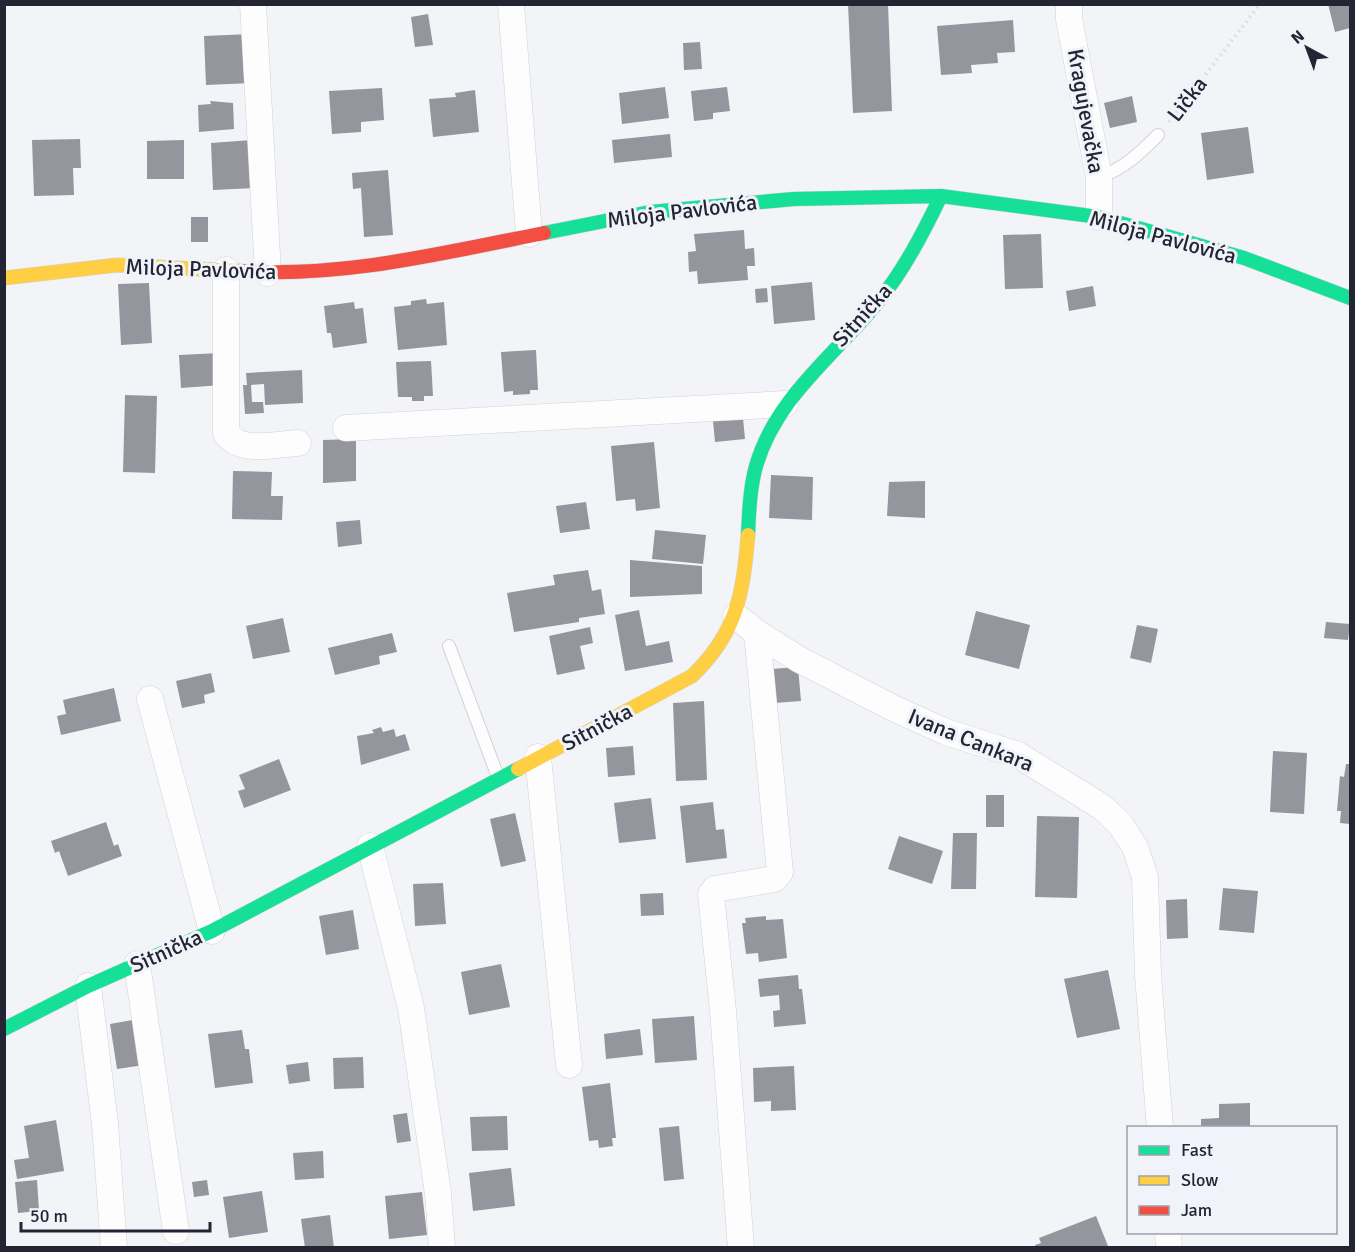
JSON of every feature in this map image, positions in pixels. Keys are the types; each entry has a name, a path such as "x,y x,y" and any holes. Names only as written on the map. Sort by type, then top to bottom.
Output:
{"street":[{"path":"253,4 268,273"},
{"path":"512,4 529,234"},
{"name":"Kragujevačka","path":"1069,4 1099,177 1099,217"},
{"name":"Miloja Pavlovića","path":"4,278 117,265 268,273 328,271 383,263 650,212 714,204 794,199 941,196 1099,217 1245,258 1350,298"},
{"name":"Sitnička","path":"4,1029 88,986 212,931 692,676 715,655 736,616 743,584 752,484 757,462 785,404 802,382 882,296 927,224 941,196"},
{"path":"226,270 226,433 231,441 240,446 298,443"},
{"path":"346,428 785,404"},
{"name":"Ivana Cankara","path":"736,616 801,660 893,708 946,732 1018,754 1102,807 1120,824 1135,847 1144,877 1148,975 1160,1126"},
{"path":"741,1248 723,1011 711,894 715,889 774,879 780,872 758,633"},
{"path":"150,699 212,931"},
{"path":"538,758 569,1065"},
{"path":"370,846 411,1008 438,1193 442,1248"},
{"path":"137,964 176,1231"},
{"path":"88,986 105,1124 114,1248"}],"lane":[{"name":"Lička","path":"1099,177 1128,163 1158,135"},
{"path":"449,646 498,778"}],"path":[{"name":"Lička","path":"1158,135 1260,4"}],"building":[{"path":"848,4 888,4 892,111 853,113"},
{"path":"1328,4 1350,4 1350,28 1335,32"},
{"path":"428,14 433,45 415,47 411,17"},
{"path":"1013,20 1015,52 997,53 998,63 971,65 972,73 941,75 937,26"},
{"path":"251,34 252,83 206,85 204,36"},
{"path":"700,42 702,69 684,70 683,43"},
{"path":"665,87 669,118 622,124 619,93"},
{"path":"727,87 730,111 713,113 713,119 694,121 691,91"},
{"path":"382,88 384,120 361,122 361,132 332,134 329,91"},
{"path":"475,90 479,132 433,137 429,99 456,97 455,93"},
{"path":"1132,96 1137,122 1110,128 1104,103"},
{"path":"210,101 233,103 234,129 199,132 198,105 211,104"},
{"path":"1248,127 1254,173 1207,180 1201,133"},
{"path":"670,134 672,157 614,163 612,140"},
{"path":"80,139 81,168 73,168 74,195 34,196 32,140"},
{"path":"184,140 184,179 147,179 147,141"},
{"path":"252,140 255,188 213,190 211,143"},
{"path":"388,170 393,235 364,237 361,188 353,189 352,173"},
{"path":"191,217 208,217 208,242 191,242"},
{"path":"744,230 745,249 754,248 755,266 747,266 748,280 698,284 697,271 689,272 688,252 696,251 694,234"},
{"path":"1041,234 1043,288 1005,289 1003,235"},
{"path":"812,282 815,320 774,324 771,286"},
{"path":"149,283 152,343 121,345 118,284"},
{"path":"1093,286 1096,306 1069,311 1066,291"},
{"path":"767,288 768,302 756,303 755,289"},
{"path":"426,299 427,304 444,302 447,345 398,350 394,307 411,305 411,301"},
{"path":"354,302 355,309 363,308 367,343 333,348 331,333 327,333 324,306"},
{"path":"536,350 538,390 530,390 530,394 513,395 513,391 504,392 501,352"},
{"path":"220,353 222,385 181,388 179,355"},
{"path":"431,361 433,396 424,396 424,401 412,401 412,397 398,397 396,362"},
{"path":"302,370 303,403 265,405 264,384 251,385 252,402 263,402 264,413 245,414 243,385 247,385 246,373"},
{"path":"125,395 157,396 155,473 123,472"},
{"path":"743,418 745,439 715,442 713,421"},
{"path":"356,439 356,481 323,483 323,440"},
{"path":"654,442 660,508 636,511 635,499 616,501 611,446"},
{"path":"233,471 272,472 271,496 283,496 282,520 232,519"},
{"path":"771,475 813,477 812,520 769,518"},
{"path":"925,481 925,518 887,516 889,482"},
{"path":"586,502 590,529 560,533 556,506"},
{"path":"360,520 362,544 338,547 336,522"},
{"path":"655,530 706,535 703,564 652,559"},
{"path":"630,560 702,566 702,594 630,597"},
{"path":"588,570 592,591 601,589 605,614 579,618 579,622 514,632 507,593 555,585 553,575"},
{"path":"639,610 646,646 669,641 673,662 625,671 615,615"},
{"path":"976,611 1030,625 1019,669 965,655"},
{"path":"283,618 290,652 253,659 246,626"},
{"path":"1326,622 1350,624 1348,640 1324,638"},
{"path":"1137,625 1158,629 1151,663 1130,658"},
{"path":"590,627 593,643 580,646 585,669 557,675 549,636"},
{"path":"392,633 397,652 379,656 380,664 335,675 328,648"},
{"path":"798,667 801,701 774,703 771,669"},
{"path":"211,673 215,692 204,695 205,703 182,708 176,681"},
{"path":"114,688 121,721 61,735 57,716 66,714 63,700"},
{"path":"704,701 707,780 676,781 673,703"},
{"path":"381,727 383,732 394,729 396,737 405,734 410,750 361,765 357,736 374,733 372,730"},
{"path":"633,746 635,775 608,777 606,748"},
{"path":"1273,751 1307,753 1304,814 1270,812"},
{"path":"279,759 291,790 244,808 238,791 245,789 239,775"},
{"path":"1346,764 1350,764 1350,824 1340,823 1341,811 1337,811 1340,776 1344,777"},
{"path":"986,795 1004,795 1004,827 986,827"},
{"path":"651,798 656,839 619,843 614,803"},
{"path":"713,802 716,830 724,829 727,858 686,863 680,806"},
{"path":"515,813 526,861 501,867 490,819"},
{"path":"1037,816 1079,817 1077,898 1035,897"},
{"path":"106,822 114,846 118,844 122,856 68,876 59,851 55,853 51,841"},
{"path":"953,833 977,833 976,889 951,889"},
{"path":"899,836 943,851 932,884 888,869"},
{"path":"443,883 446,924 415,926 413,884"},
{"path":"1223,888 1258,891 1254,933 1219,930"},
{"path":"663,893 664,915 641,916 640,894"},
{"path":"1187,899 1188,938 1167,939 1166,900"},
{"path":"353,910 359,949 326,955 319,916"},
{"path":"766,916 766,920 783,919 787,958 759,962 758,953 746,954 742,923 746,923 745,918"},
{"path":"501,964 510,1007 469,1015 461,972"},
{"path":"1108,970 1120,1029 1077,1038 1064,979"},
{"path":"798,975 806,1024 774,1027 773,1011 780,1010 779,995 760,997 758,979"},
{"path":"694,1016 697,1060 655,1063 652,1019"},
{"path":"144,1018 151,1064 117,1069 110,1024"},
{"path":"640,1029 643,1055 606,1059 604,1034"},
{"path":"242,1030 245,1049 249,1049 253,1083 215,1088 208,1034"},
{"path":"363,1057 364,1088 334,1089 333,1058"},
{"path":"308,1062 310,1081 289,1084 286,1065"},
{"path":"794,1066 796,1110 771,1111 771,1101 754,1102 753,1068"},
{"path":"610,1083 616,1138 612,1138 613,1146 599,1148 598,1140 589,1141 582,1087"},
{"path":"1250,1103 1250,1126 1201,1126 1201,1119 1219,1118 1219,1104"},
{"path":"407,1113 411,1141 397,1143 393,1115"},
{"path":"507,1116 508,1150 472,1151 470,1117"},
{"path":"56,1120 64,1171 17,1179 14,1160 29,1158 24,1126"},
{"path":"679,1126 684,1179 664,1181 659,1128"},
{"path":"323,1151 324,1178 295,1180 293,1153"},
{"path":"511,1168 515,1206 473,1211 469,1173"},
{"path":"37,1180 39,1211 18,1213 15,1182"},
{"path":"207,1180 209,1195 194,1197 192,1182"},
{"path":"262,1191 268,1232 229,1238 223,1197"},
{"path":"422,1192 427,1235 389,1239 385,1196"},
{"path":"330,1215 334,1248 305,1248 301,1219"},
{"path":"1096,1216 1108,1246 1036,1248 1035,1245 1041,1243 1039,1238"}],"traffic: fast":[{"path":"544,233 650,212 794,199 941,196 1099,217 1244,258 1350,298"},
{"path":"748,535 751,491 756,466 765,441 777,419 808,378 887,290 912,251 941,196"},
{"path":"4,1029 88,986 212,931 518,769"}],"traffic: slow":[{"path":"4,278 117,265 239,271"},
{"path":"518,769 692,676 719,644 735,612 740,594 748,535"}],"traffic: jam":[{"path":"239,271 316,271 354,267 430,256 544,233"}]}
